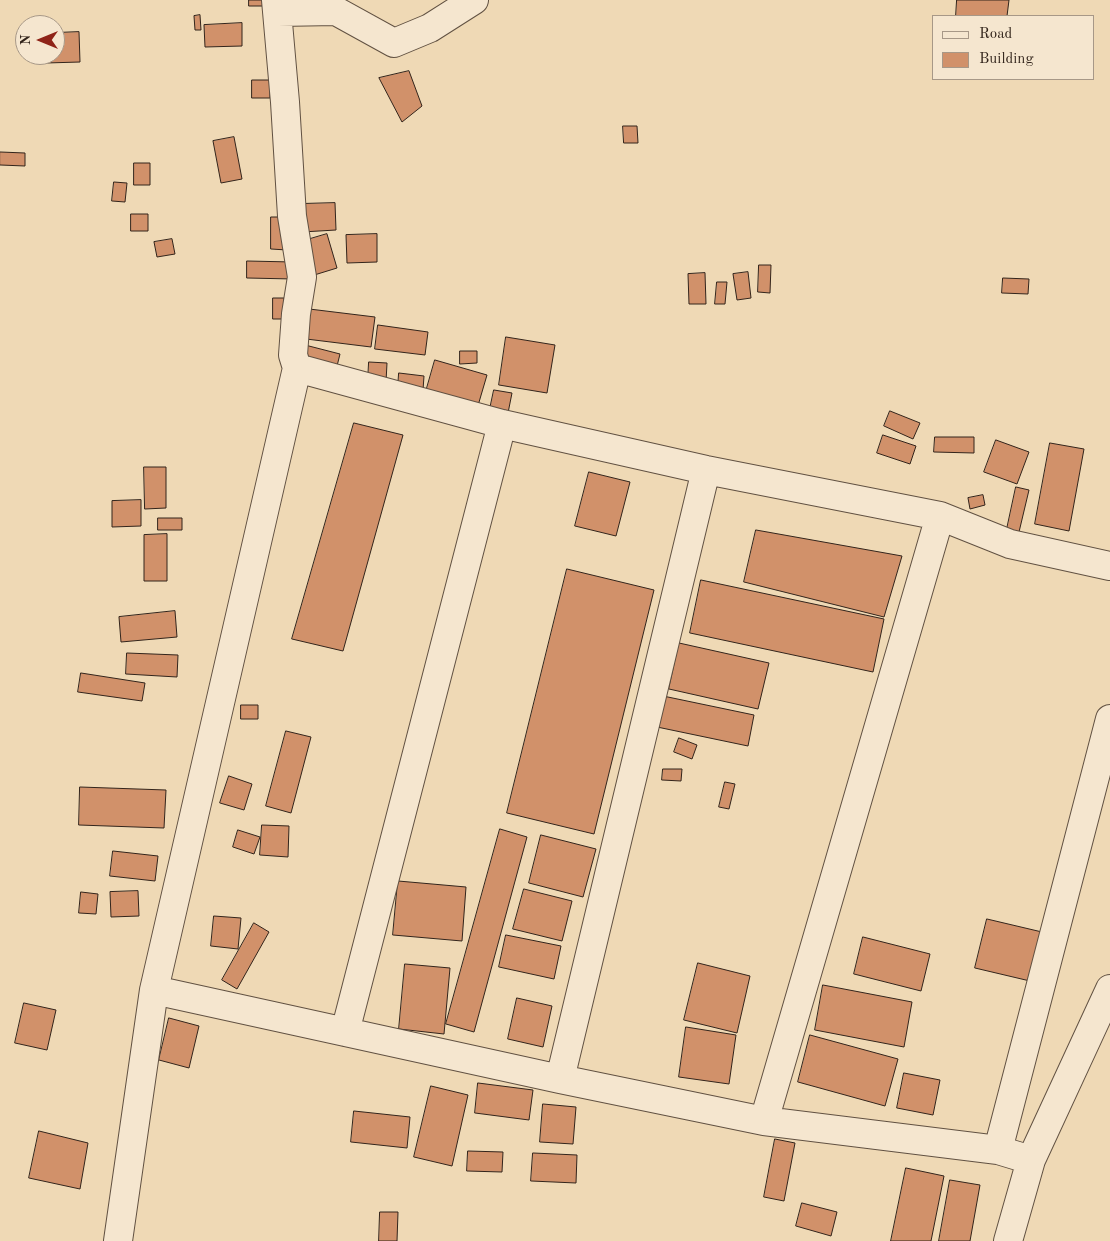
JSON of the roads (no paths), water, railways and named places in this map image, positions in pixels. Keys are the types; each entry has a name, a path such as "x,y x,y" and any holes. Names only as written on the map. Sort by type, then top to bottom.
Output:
{"street":[{"path":"118,1241 154,990 297,368 293,355 296,314 302,277 292,216 277,6 336,11 394,43 430,28 474,0"},
{"path":"297,368 502,424 706,470 940,516 1010,544 1110,566"},
{"path":"345,1032 502,424"},
{"path":"560,1079 706,470"},
{"path":"764,1121 940,516"},
{"path":"998,1150 1110,719"},
{"path":"1008,1241 1031,1160 1110,989"},
{"path":"154,990 560,1079 764,1121 998,1150 1031,1160"}]}
